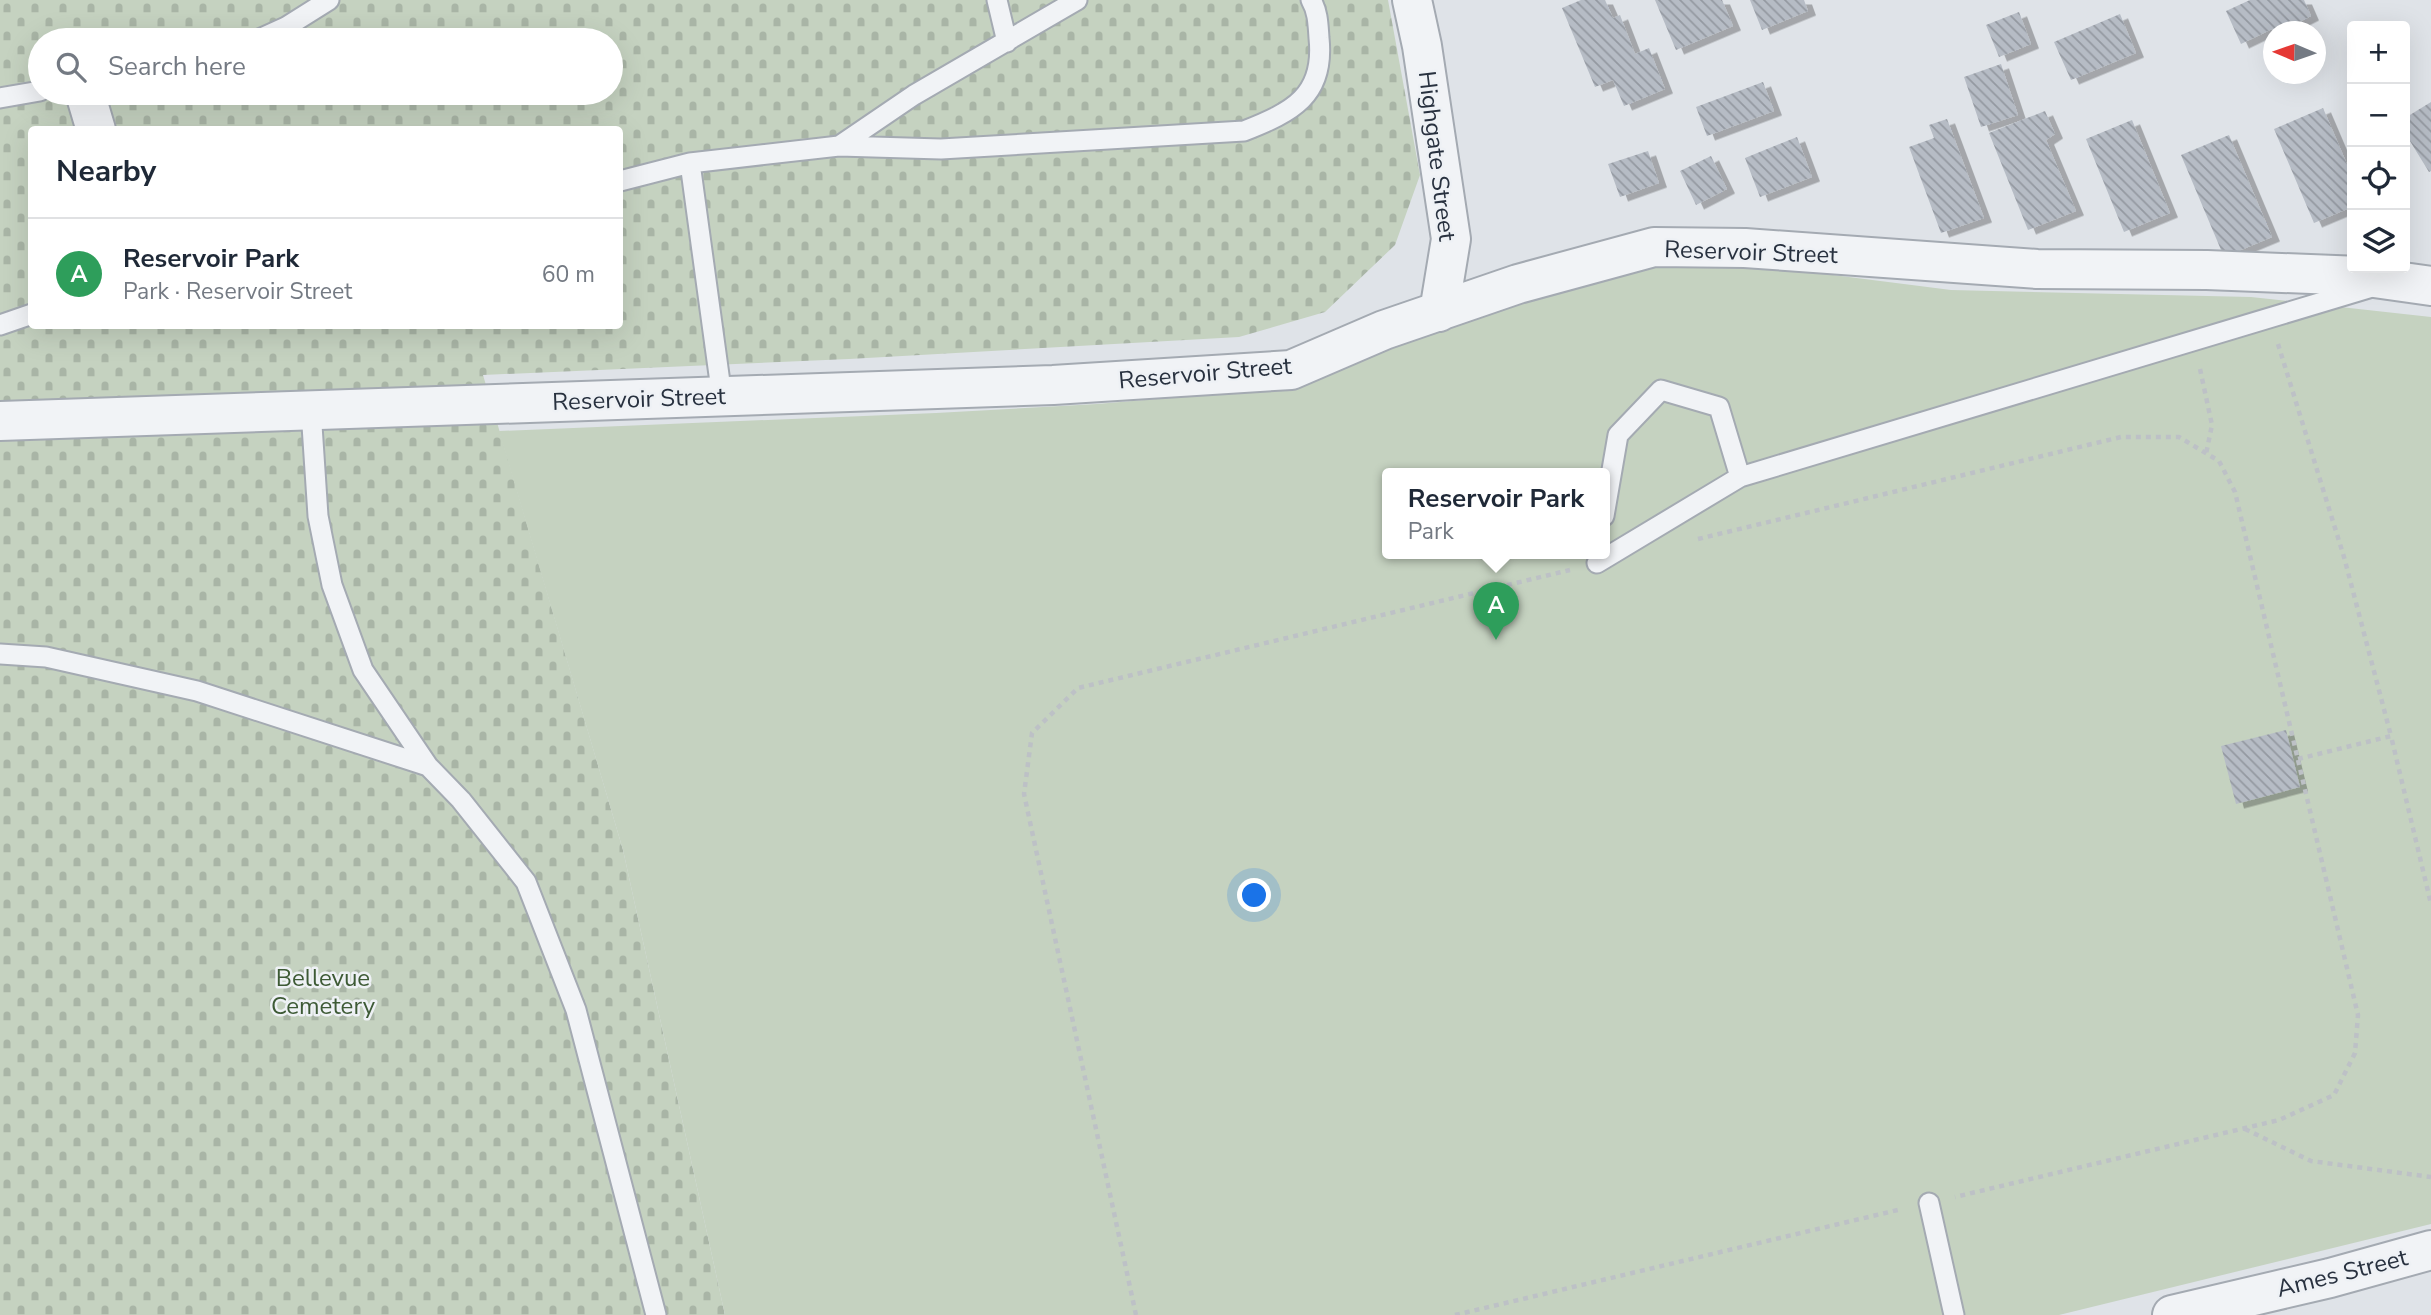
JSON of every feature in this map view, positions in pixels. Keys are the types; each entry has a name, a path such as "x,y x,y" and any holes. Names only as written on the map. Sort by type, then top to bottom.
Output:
{"street":[{"name":"Highgate Street","path":"1412,0 1422,46 1451,239 1439,312"},
{"path":"89,105 95,126"},
{"name":"Reservoir Street","path":"0,421 1053,385 1291,370 1384,331 1518,284 1654,247 1745,248 2037,269 2360,276 2431,286"},
{"name":"Ames Street","path":"2172,1315 2330,1278 2431,1250"}],"lane":[{"path":"284,28 328,0"},
{"path":"997,0 1007,42"},
{"path":"839,146 914,95 1077,0"},
{"path":"623,180 690,163 839,146 941,149 1244,131 1283,116 1315,85 1321,54 1317,9 1311,0"},
{"path":"0,99 28,93"},
{"path":"690,163 722,397"},
{"path":"1610,552 1740,477 2392,281"},
{"path":"0,325 28,315"},
{"path":"1610,485 1618,435 1661,390 1719,407 1740,477"},
{"path":"311,411 318,516 332,585 363,670 428,765 461,800 526,882 576,1010 656,1315"},
{"path":"0,654 46,657 197,691 428,765"},
{"path":"1929,1203 1954,1315"}],"path":[{"path":"2269,317 2344,557 2431,904"},
{"path":"2194,340 2212,425 2206,454"},
{"path":"1455,1315 2279,1120 2334,1095 2355,1053 2358,1015 2235,492 2219,461 2179,437 2121,437 1691,541"},
{"path":"1136,1315 1024,794 1032,733 1078,688 1598,559"},
{"path":"2298,759 2391,736"},
{"path":"2244,1128 2311,1160 2431,1177"}],"green space":[{"name":"Bellevue Cemetery","path":"0,0 1388,0 1420,175 1395,245 1325,312 1239,337 849,359 483,375 623,850 725,1315 0,1315"},
{"path":"1695,262 1763,266 1951,290 2251,297 2431,317 2431,1224 2059,1315 725,1315 623,850 499,431 936,413 1097,404 1262,390 1541,285 1625,270"}],"building":[{"path":"1581,0 1605,0 1613,18 1620,15 1635,54 1649,48 1665,89 1624,106 1613,80 1595,87 1562,8"},
{"path":"1655,0 1722,0 1733,26 1676,50"},
{"path":"1750,0 1804,0 1808,11 1762,30"},
{"path":"2250,0 2304,0 2311,16 2301,21 2263,21 2263,33 2241,44 2226,11"},
{"path":"2019,12 2031,44 1999,57 1986,25"},
{"path":"2120,14 2136,53 2071,80 2054,42"},
{"path":"2001,64 2018,115 1981,127 1964,77"},
{"path":"1763,82 1774,111 1707,136 1696,107"},
{"path":"2431,102 2429,172 2410,141 2410,115"},
{"path":"2323,108 2347,164 2347,209 2314,223 2274,129"},
{"path":"2045,111 2055,134 2046,140 2076,211 2028,230 1989,133"},
{"path":"1947,119 1984,218 1941,233 1909,147 1934,138 1929,125"},
{"path":"2132,120 2170,213 2124,232 2086,139"},
{"path":"2229,135 2272,237 2224,257 2181,155"},
{"path":"1797,137 1812,177 1760,197 1745,158"},
{"path":"1648,151 1659,183 1620,197 1608,164"},
{"path":"1711,156 1727,189 1696,205 1680,171"},
{"path":"2286,730 2300,787 2236,804 2221,746"}],"place":[{"name":"Reservoir Park","path":"1496,640"}]}
